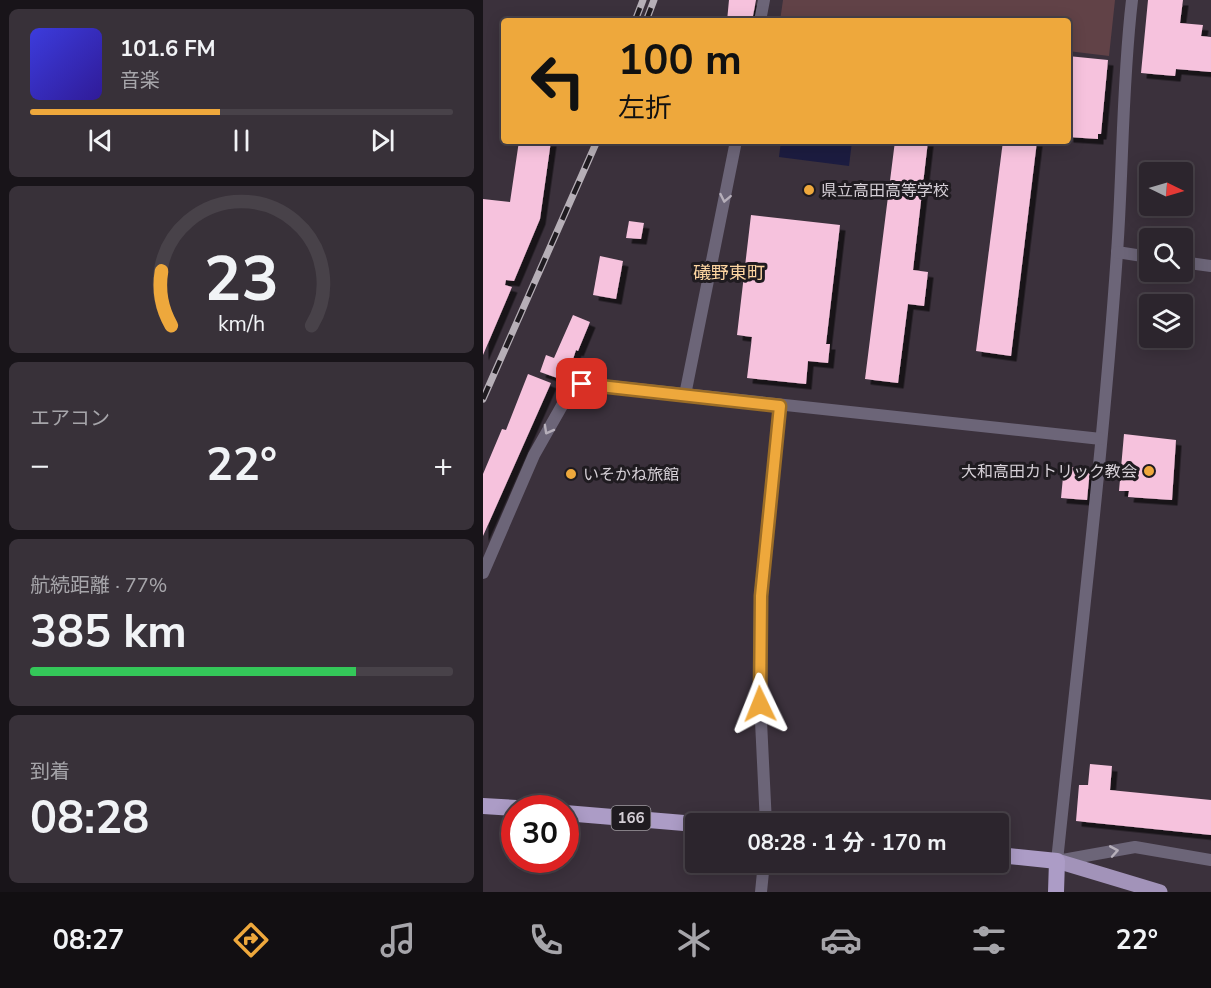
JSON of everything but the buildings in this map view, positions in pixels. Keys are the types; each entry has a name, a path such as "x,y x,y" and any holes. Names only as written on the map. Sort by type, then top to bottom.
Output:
{"highway":[{"path":"483,806 501,807"},
{"name":"166","path":"579,814 685,823"},
{"path":"1009,856 1057,861 1056,892"}],"main road":[{"path":"1057,861 1160,892"}],"street":[{"path":"761,18 765,0"},
{"path":"1132,0 1126,51 1117,252 1101,439 1057,861 1135,847 1211,860"},
{"path":"685,395 735,144"},
{"path":"1117,252 1139,255"},
{"path":"1193,264 1211,266"},
{"path":"483,573 534,455 572,388 582,384 1101,439"},
{"path":"765,813 759,680 761,596 780,406"},
{"path":"761,892 763,873"}],"shaded area":[{"path":"783,0 1115,0 1109,56 1071,51 1071,18 780,18"},
{"path":"781,144 852,144 849,166 779,157"}],"railway":[{"path":"636,18 643,0"},
{"path":"647,18 654,0"},
{"path":"483,399 596,144"}],"place":[{"name":"県立高田高等学校","path":"809,190"},
{"name":"大和高田カトリック教会","path":"1149,471"},
{"name":"いそかね旅館","path":"571,474"}],"district":[{"name":"礒野東町","path":"729,273"}],"route":[{"path":"582,384 780,406 761,596 760,704"}]}
